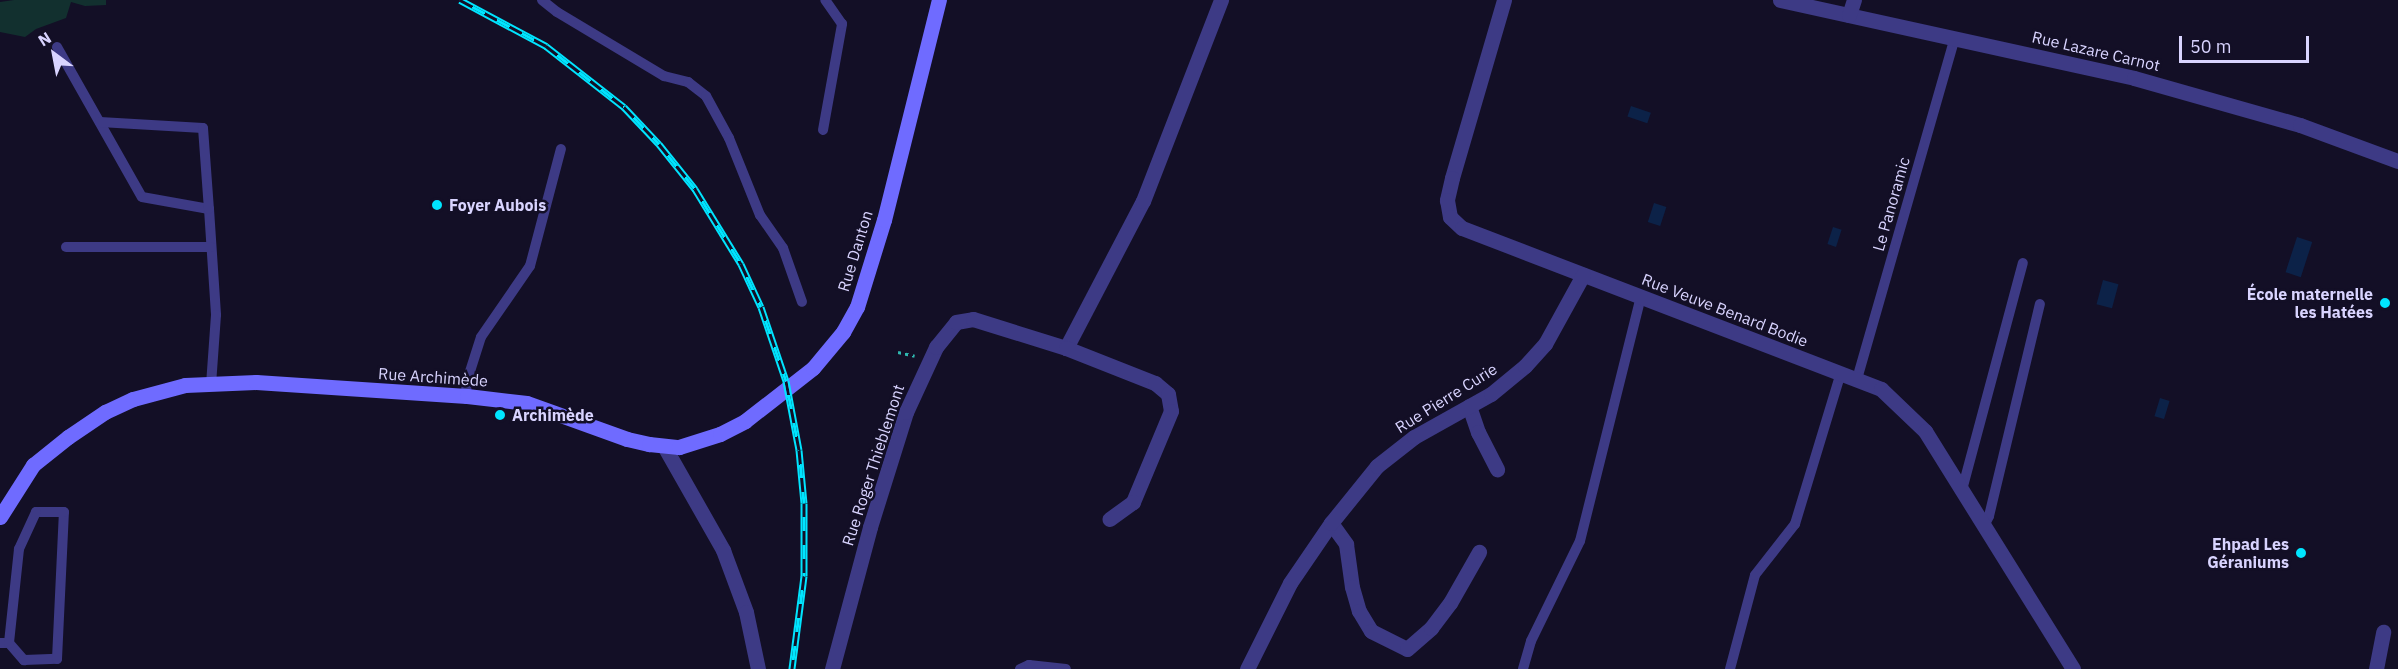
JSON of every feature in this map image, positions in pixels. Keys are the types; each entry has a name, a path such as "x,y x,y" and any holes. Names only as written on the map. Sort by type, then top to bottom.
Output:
{"street":[{"name":"Rue Danton","path":"664,446 679,447 698,442 745,421 813,368 843,332 857,307 868,278 939,0"},
{"path":"1066,348 1110,269 1143,201 1221,0"},
{"name":"Rue Veuve Benard Bodie","path":"1504,0 1452,178 1447,200 1450,217 1461,228 1841,373 1859,374 1881,389 1917,423 1962,490 2073,669"},
{"name":"Rue Lazare Carnot","path":"1780,0 1849,15 1953,44 2134,78 2211,98 2300,125 2398,161"},
{"path":"1849,15 1854,0"},
{"name":"Rue Pierre Curie","path":"1247,669 1290,583 1331,523 1377,466 1414,437 1491,394 1517,373 1545,344 1583,275"},
{"name":"Rue Roger Thieblemont","path":"832,669 870,527 906,412 936,347 957,322 973,319 1066,348 1155,383 1168,394 1171,411 1133,502 1110,519"},
{"name":"Rue Archimède","path":"0,518 33,465 105,412 133,399 185,386 256,382 467,396 527,403 627,439 664,446"},
{"path":"1469,406 1478,432 1497,469"},
{"path":"664,446 723,550 746,612 758,669"},
{"path":"1331,523 1346,544 1352,587 1359,611 1371,631 1407,650 1431,628 1450,603 1479,552"},
{"path":"2376,669 2383,632"}],"lane":[{"path":"542,0 557,12 664,76 688,82 706,96 729,138 760,215 783,248 802,302"},
{"path":"823,130 842,24 825,0"},
{"name":"Le Panoramic","path":"1859,374 1953,44"},
{"path":"57,47 142,197 209,209"},
{"path":"100,122 203,128 216,315 211,384"},
{"path":"467,396 466,384 481,337 530,266 561,149"},
{"path":"66,247 212,247"},
{"path":"1962,490 2023,263"},
{"path":"1523,669 1531,641 1580,541 1641,297"},
{"path":"1984,526 1989,516 2040,304"},
{"path":"1730,669 1755,575 1795,524 1841,373"},
{"path":"36,512 64,512 57,659 24,660 4,643 19,549 36,512"},
{"path":"1020,669 1029,665 1066,669"}],"path":[{"path":"898,352 922,358"}],"green space":[{"path":"106,0 106,5 85,6 71,2 66,18 36,29 25,37 0,32 0,2"}],"water":[{"path":"1631,106 1651,113 1647,123 1627,116"},
{"path":"1654,203 1666,207 1660,226 1648,222"},
{"path":"1833,227 1842,230 1836,247 1827,244"},
{"path":"2297,237 2312,242 2301,277 2286,272"},
{"path":"2103,280 2118,284 2112,308 2097,304"},
{"path":"2160,398 2170,401 2164,419 2154,416"}],"railway":[{"path":"460,0 546,46 624,107 659,144 695,189 741,264 761,307 786,381 799,450 804,503 804,576 792,669"}],"place":[{"name":"Foyer Aubois","path":"437,205"},
{"name":"École maternelle les Hatées","path":"2385,303"},
{"name":"Archimède","path":"500,415"},
{"name":"Ehpad Les Géraniums","path":"2301,553"}]}
